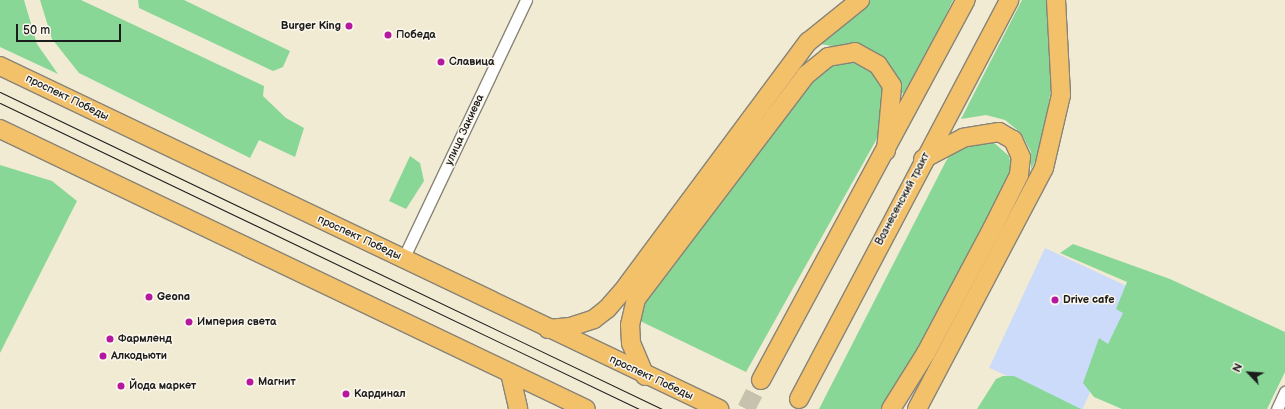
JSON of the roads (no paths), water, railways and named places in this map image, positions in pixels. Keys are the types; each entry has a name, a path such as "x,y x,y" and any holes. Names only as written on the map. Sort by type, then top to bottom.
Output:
{"main road":[{"path":"548,329 570,327 594,319 607,309 622,292 808,42 860,0"},
{"path":"761,380 886,152 966,0"},
{"name":"Вознесенский тракт","path":"799,399 923,159 1009,0"},
{"path":"917,409 1044,168 1061,95 1056,0"},
{"path":"645,376 631,344 630,325 636,299 806,75 828,57 855,52 878,65 892,86 886,152"},
{"name":"проспект Победы","path":"0,66 645,376 719,409"},
{"path":"0,129 586,409"},
{"path":"891,409 926,353 993,227 1019,175 1021,157 1013,140 1000,132 963,138 923,159"},
{"path":"510,373 518,409"}],"street":[{"name":"улица Закиева","path":"403,259 526,0"},
{"path":"1276,409 1285,392"}],"tunnel":[{"path":"746,409 761,380"}],"tram line":[{"path":"0,92 662,409"},
{"path":"0,103 639,409"}],"place":[{"name":"Burger King","path":"349,26"},
{"name":"Победа","path":"388,35"},
{"name":"Славица","path":"441,62"},
{"name":"Geona","path":"149,297"},
{"name":"Drive cafe","path":"1055,300"},
{"name":"Империя света","path":"189,322"},
{"name":"Фармленд","path":"110,339"},
{"name":"Алкодьюти","path":"103,356"},
{"name":"Магнит","path":"250,382"},
{"name":"Йода маркет","path":"121,386"},
{"name":"Кардинал","path":"346,394"}]}
